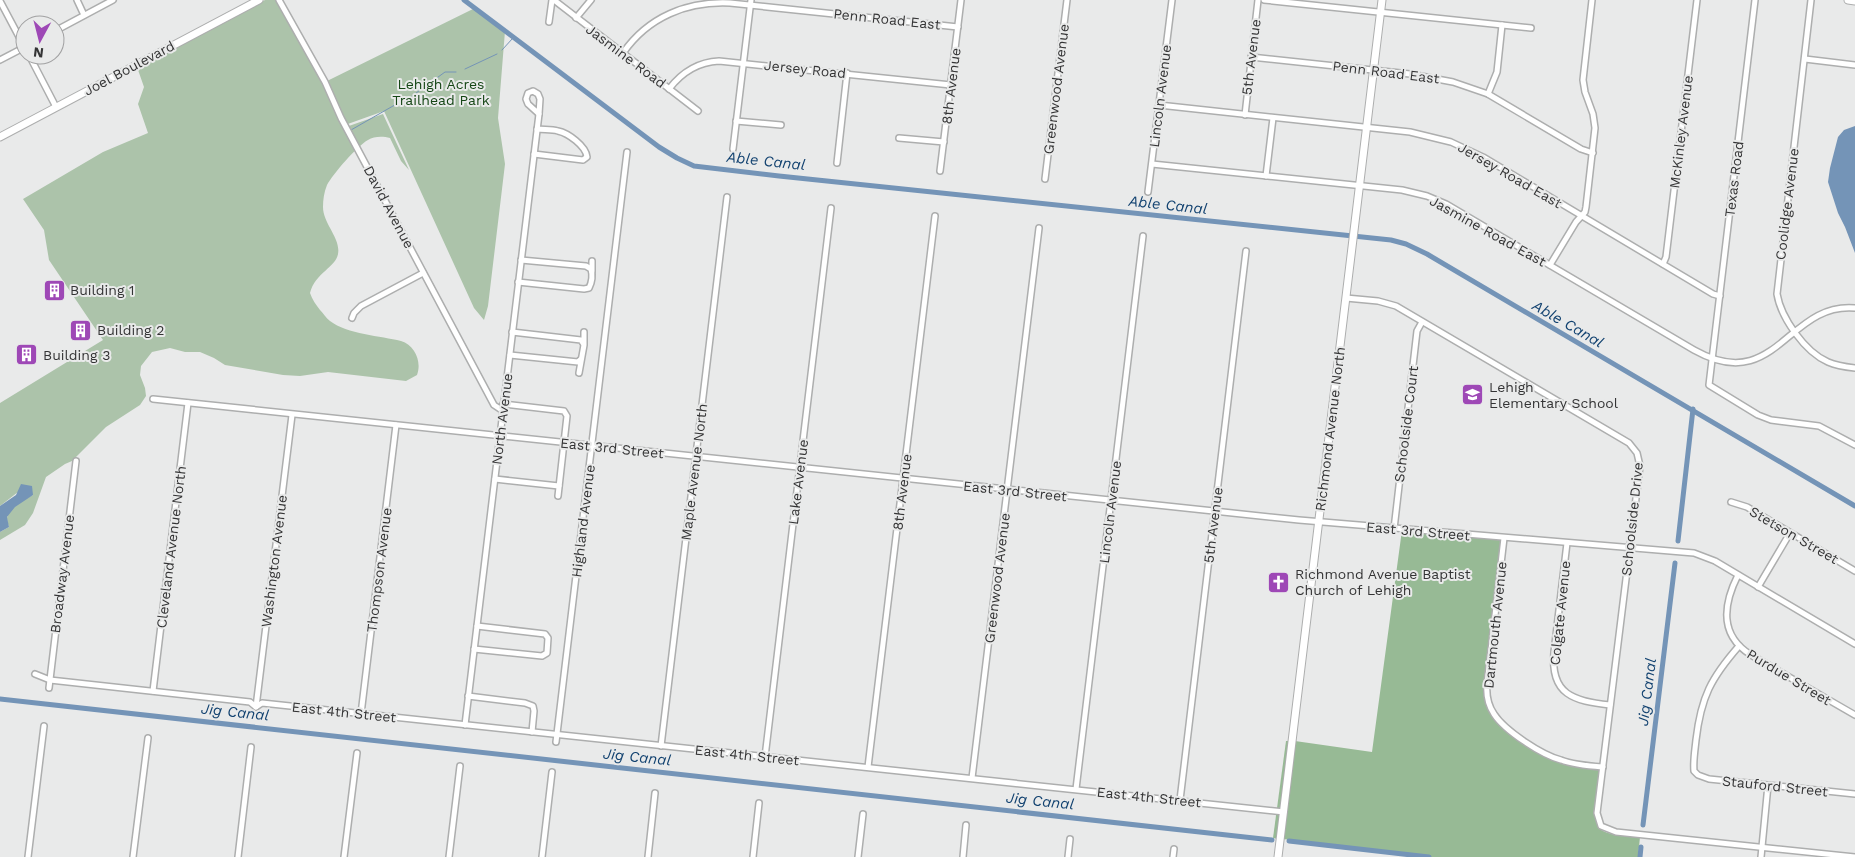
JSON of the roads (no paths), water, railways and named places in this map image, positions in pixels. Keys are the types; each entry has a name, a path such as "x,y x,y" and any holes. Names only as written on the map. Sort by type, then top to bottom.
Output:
{"street":[{"path":"76,0 84,15"},
{"path":"65,25 113,0"},
{"name":"Joel Boulevard","path":"0,137 259,0"},
{"name":"David Avenue","path":"279,0 326,82 341,118 494,405 503,411"},
{"path":"550,22 553,0"},
{"name":"Jasmine Road","path":"553,0 698,111"},
{"path":"576,18 591,0"},
{"name":"8th Avenue","path":"940,171 961,0"},
{"name":"Greenwood Avenue","path":"1044,179 1067,0"},
{"name":"Lincoln Avenue","path":"1148,192 1172,0"},
{"name":"5th Avenue","path":"1245,115 1258,0"},
{"path":"1264,0 1531,28"},
{"name":"Richmond Avenue North","path":"1278,857 1382,0"},
{"path":"1550,265 1580,216 1585,212 1586,207 1595,121 1583,80 1592,0"},
{"name":"McKinley Avenue","path":"1663,264 1666,257 1697,0"},
{"name":"Texas Road","path":"1755,0 1709,385 1764,418 1819,426 1855,445"},
{"name":"Coolidge Avenue","path":"1811,0 1777,287 1782,311 1795,331 1814,353 1825,361 1855,368"},
{"path":"1848,0 1855,1"},
{"path":"0,1 15,29"},
{"name":"Penn Road East","path":"623,53 645,29 664,16 678,10 711,2 751,2 958,27"},
{"path":"733,149 751,2"},
{"path":"1488,94 1498,65 1502,25"},
{"path":"0,60 15,52"},
{"name":"Penn Road East","path":"1251,57 1426,76 1446,80 1488,94 1582,149 1593,153"},
{"path":"1804,59 1855,65"},
{"name":"Jersey Road","path":"669,89 685,72 700,64 719,61 951,85"},
{"path":"33,65 56,107"},
{"path":"837,163 847,73"},
{"name":"Jersey Road East","path":"1159,106 1410,132 1451,142 1482,157 1713,294 1720,296"},
{"name":"North Avenue","path":"465,725 539,114"},
{"path":"1266,176 1272,118"},
{"path":"736,121 781,125"},
{"path":"534,154 583,160 587,157 587,151 563,132 537,129"},
{"path":"899,138 944,142"},
{"name":"Highland Avenue","path":"556,742 628,152"},
{"name":"Jasmine Road East","path":"1152,164 1414,192 1437,200 1694,350 1712,358 1732,363 1752,361 1771,351 1814,317 1827,310 1838,307 1855,308"},
{"name":"Maple Avenue North","path":"661,746 727,197"},
{"name":"Lake Avenue","path":"764,757 831,208"},
{"name":"8th Avenue","path":"868,768 935,216"},
{"name":"Greenwood Avenue","path":"972,778 1039,228"},
{"name":"Lincoln Avenue","path":"1076,789 1143,236"},
{"name":"5th Avenue","path":"1180,800 1246,250"},
{"path":"521,260 586,266 592,272"},
{"path":"518,282 589,288 592,261"},
{"path":"352,318 354,313 362,306 423,273"},
{"name":"Schoolside Drive","path":"1346,298 1390,304 1633,447 1640,466 1597,813 1601,826 1616,832 1762,847"},
{"name":"Schoolside Court","path":"1394,529 1417,331 1422,322"},
{"path":"512,332 581,340 583,343"},
{"path":"579,373 584,332"},
{"path":"510,355 578,362 580,360"},
{"name":"East 3rd Street","path":"153,399 1215,512 1394,529 1686,552 1703,555 1738,574 1855,644"},
{"name":"Cleveland Avenue North","path":"153,691 188,403"},
{"path":"504,404 564,411 567,416 558,496"},
{"name":"Washington Avenue","path":"256,708 292,415"},
{"name":"Thompson Avenue","path":"361,714 396,426"},
{"name":"Broadway Avenue","path":"49,688 76,461"},
{"path":"495,479 559,486"},
{"name":"Stetson Street","path":"1731,502 1747,507 1855,571"},
{"path":"1758,587 1790,533"},
{"name":"Dartmouth Avenue","path":"1504,538 1487,690 1490,707 1499,721 1535,748 1555,759 1603,767"},
{"name":"Colgate Avenue","path":"1567,543 1553,663 1555,677 1563,691 1573,698 1584,702 1610,705"},
{"name":"Purdue Street","path":"1738,574 1728,598 1726,610 1729,628 1739,646 1759,660 1855,715"},
{"path":"474,648 542,656 547,653 548,638 545,634 477,626"},
{"name":"Stauford Street","path":"1739,646 1717,672 1703,700 1694,771 1709,779 1855,794"},
{"name":"East 4th Street","path":"35,674 50,680 250,702 256,708 262,703 1284,812"},
{"path":"468,696 525,703 533,706 532,732"},
{"path":"28,857 44,726"},
{"path":"133,857 148,738"},
{"path":"238,857 251,746"},
{"path":"344,857 356,753"},
{"path":"449,857 460,766"},
{"path":"542,857 552,772"},
{"path":"1761,857 1768,785"},
{"path":"648,857 655,793"},
{"path":"753,857 759,803"},
{"path":"858,857 863,814"},
{"path":"963,857 966,825"},
{"path":"1068,857 1070,838"},
{"path":"1762,847 1855,857"},
{"path":"1173,857 1174,849"}],"water":[{"path":"1855,126 1855,253 1838,213 1828,182 1838,137 1844,130"},
{"path":"21,484 32,486 33,495 15,507 7,517 9,527 0,532 0,506 16,495"}],"waterway":[{"name":"Able Canal","path":"464,0 659,147 694,166 1391,240 1406,244 1427,254 1855,506"},
{"path":"502,50 513,38"},
{"path":"465,69 497,54"},
{"path":"412,96 445,72 456,72"},
{"path":"351,130 407,98"},
{"name":"Jig Canal","path":"1678,541 1693,409"},
{"name":"Jig Canal","path":"1643,825 1675,563"},
{"name":"Jig Canal","path":"0,699 1272,840"},
{"name":"Jig Canal","path":"1289,841 1429,857"},
{"name":"Jig Canal","path":"1640,857 1641,847"}],"place":[{"name":"Building 1","path":"54,290"},
{"name":"Building 2","path":"81,330"},
{"name":"Building 3","path":"27,355"},
{"name":"Lehigh Elementary School","path":"1473,395"},
{"name":"Richmond Avenue Baptist Church of Lehigh","path":"1279,582"}],"park label":[{"name":"Lehigh Acres Trailhead Park","path":"441,92"}]}
